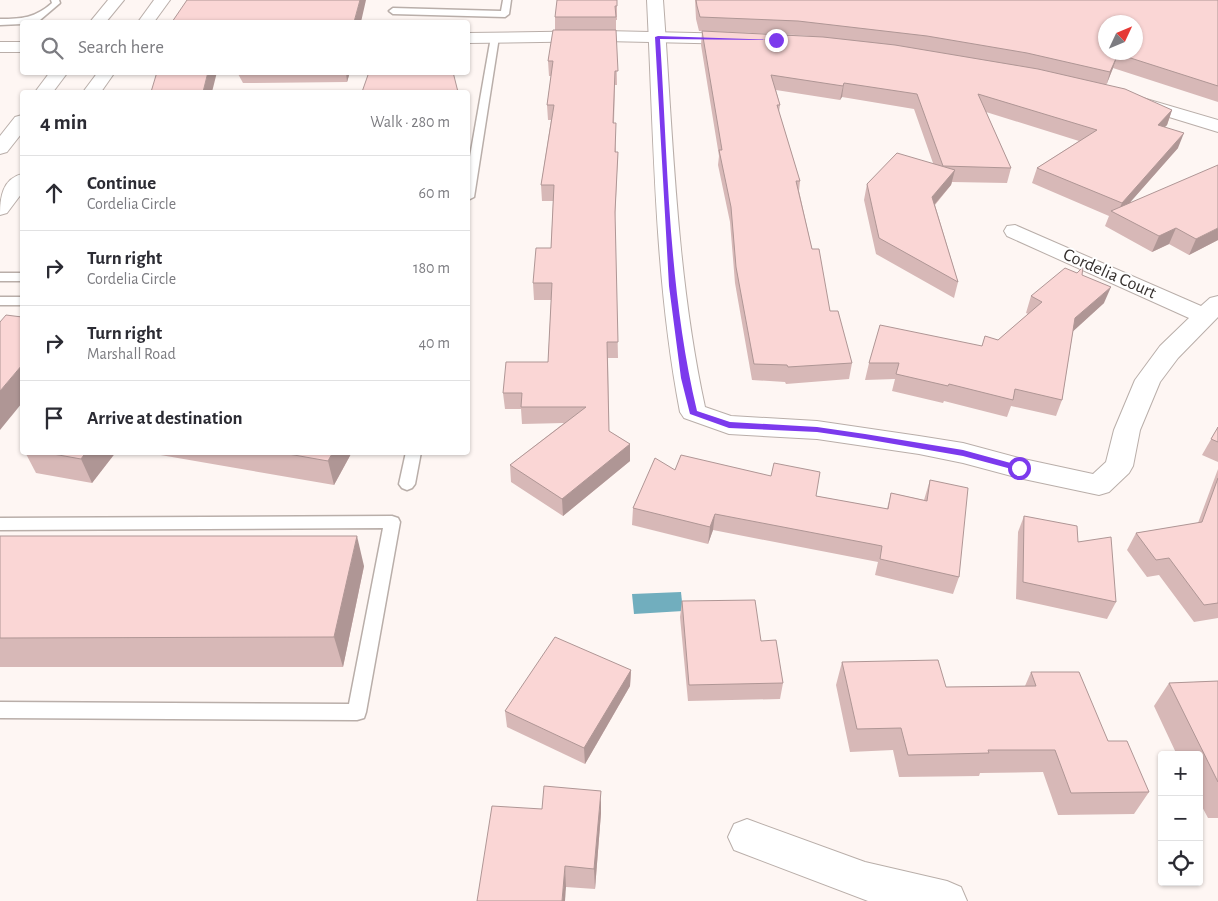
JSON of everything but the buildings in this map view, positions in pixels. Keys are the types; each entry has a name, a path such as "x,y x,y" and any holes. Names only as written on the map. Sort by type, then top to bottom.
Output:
{"street":[{"path":"100,20 116,0"},
{"path":"147,20 162,0"},
{"path":"655,0 672,286 685,378 693,412 729,425 817,430 963,453 1019,468 1100,485 1119,466 1127,430 1148,380 1169,352 1211,310"},
{"path":"470,38 658,37 759,40"},
{"path":"0,47 20,47"},
{"path":"46,90 58,75"},
{"path":"94,90 105,75"},
{"path":"1120,97 1218,126"},
{"path":"0,148 20,123"},
{"path":"0,209 20,183"},
{"name":"Cordelia Court","path":"1015,231 1211,310"},
{"path":"748,837 865,881 947,901"}],"lane":[{"path":"30,20 43,17 56,3 55,0"},
{"path":"387,0 397,20"},
{"path":"393,11 505,14 507,0"},
{"path":"0,22 20,22"},
{"path":"470,185 495,37"},
{"path":"470,117 482,116"},
{"path":"0,277 20,277"},
{"path":"0,301 20,301"},
{"path":"407,484 413,455"},
{"path":"0,524 392,522 357,712 0,710"}],"water":[{"path":"681,592 683,611 634,614 632,594"}],"route":[{"path":"776,40 658,37 672,286 685,378 693,412 729,425 769,426 865,436 963,453 1019,468"}]}
